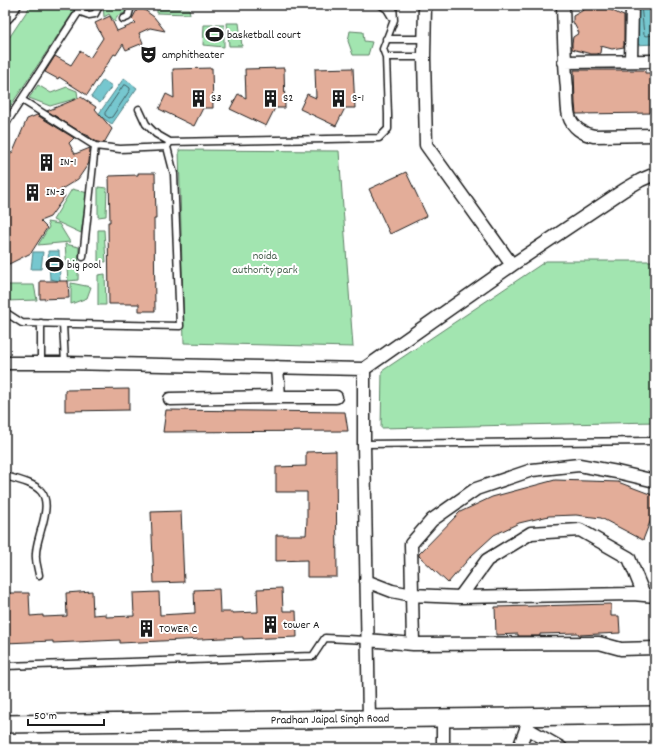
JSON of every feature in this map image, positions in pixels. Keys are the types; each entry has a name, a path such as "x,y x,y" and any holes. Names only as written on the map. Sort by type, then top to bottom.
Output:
{"street":[{"path":"5,15 12,5"},
{"path":"425,5 424,57 426,145 512,265"},
{"path":"563,5 564,62 569,116 573,124 579,130 594,136 655,135"},
{"path":"631,61 632,5"},
{"path":"564,62 655,61"},
{"path":"5,363 364,368 512,265 624,190 655,174"},
{"path":"277,367 279,398"},
{"path":"364,368 368,719"},
{"path":"170,399 336,397"},
{"path":"413,644 411,544 432,520 476,489 532,470 579,465 655,481"},
{"path":"460,597 487,560 531,533 580,530 629,558 650,596"},
{"path":"366,581 392,591 412,595 460,597 632,594 650,596"},
{"path":"367,640 413,644 599,643 621,649 655,648"},
{"name":"Pradhan Jaipal Singh Road","path":"5,724 443,718 528,722 655,715"},
{"path":"443,718 443,748"},
{"path":"519,748 528,722 561,748"}],"lane":[{"path":"5,125 83,5"},
{"path":"78,11 89,15 95,14 99,5"},
{"path":"123,19 128,17 130,10 128,5"},
{"path":"381,5 387,9 394,20"},
{"path":"22,100 95,146 120,149 168,144 379,138 388,129 386,57 383,49 394,20 393,5"},
{"path":"386,39 425,39"},
{"path":"386,57 424,57"},
{"path":"5,312 22,323 180,326 174,174 168,144 146,124 139,109"},
{"path":"83,257 95,146"},
{"path":"41,323 41,363"},
{"path":"63,324 65,363"},
{"path":"364,444 655,441"},
{"path":"5,476 41,490 44,496 46,508 36,549 39,575"},
{"path":"5,666 313,656 325,638 367,640"}],"green space":[{"path":"31,5 78,5 5,114 5,44"},
{"path":"103,5 123,5 127,12 117,16 115,22 109,14 104,17"},
{"path":"157,9 189,9 190,14 157,13"},
{"path":"227,23 239,23 242,46 229,46"},
{"name":"basketball court","path":"204,25 224,25 224,47 203,45"},
{"path":"350,31 363,32 364,41 372,42 368,55 353,55 348,41"},
{"path":"38,85 51,93 67,87 77,91 78,98 50,106 29,98"},
{"name":"noida authority park","path":"179,150 339,151 353,347 184,343"},
{"path":"98,187 107,188 106,216 98,217"},
{"path":"72,189 88,193 81,233 53,220"},
{"path":"47,222 59,224 70,242 38,245 49,227"},
{"path":"98,230 104,230 106,262 98,261"},
{"path":"65,244 79,247 78,280 68,281"},
{"path":"546,261 655,261 655,422 381,428 382,371"},
{"path":"105,274 106,305 98,305 98,275"},
{"path":"71,283 91,287 87,298 71,304"},
{"path":"5,285 34,285 37,300 5,301"}],"water":[{"path":"632,5 655,5 655,44 635,45"},
{"path":"124,78 137,88 112,124 98,115"},
{"path":"103,80 112,86 100,103 91,97"},
{"name":"big pool","path":"48,251 59,251 60,281 50,279"},
{"path":"33,252 43,252 41,269 31,269"}],"building":[{"path":"139,6 154,17 165,31 150,28 139,33 143,43 126,50 123,44 116,55 114,54 87,95 59,77 58,79 45,72 55,56 71,65 80,51 90,58 103,38 95,23 110,16 117,31 136,23 132,19"},
{"path":"605,7 624,16 624,47 612,49 601,46 600,53 597,54 572,49 573,37 579,33 573,22 573,16 587,8"},
{"name":"S3","path":"212,68 213,108 203,108 194,126 159,109 166,94 174,98 173,69"},
{"name":"S2","path":"284,68 285,108 275,108 266,126 230,109 238,94 246,98 245,69"},
{"name":"S-1","path":"353,68 355,108 345,108 336,126 300,109 307,94 316,98 315,69"},
{"path":"574,70 645,70 645,73 655,73 655,113 576,114"},
{"path":"81,97 96,107 95,109 112,129 104,143 97,142 47,111"},
{"path":"37,115 74,138 69,143 75,154 90,148 89,163 78,179 60,190 65,196 50,217 40,221 47,228 31,253 5,266 5,158 13,152 27,119"},
{"path":"406,172 427,216 390,234 369,189"},
{"path":"138,173 155,173 155,311 139,311 139,304 109,304 109,176 138,175"},
{"path":"40,281 68,281 69,298 40,299"},
{"path":"129,389 129,410 65,411 65,390"},
{"path":"166,410 345,412 348,431 163,432"},
{"path":"336,451 337,577 307,577 307,560 276,561 276,535 306,535 307,492 276,492 276,467 306,466 306,452"},
{"path":"555,480 618,482 655,496 655,509 643,540 601,518 576,515 549,516 519,523 494,535 471,556 448,583 419,556 419,554 460,512 492,497"},
{"path":"181,511 184,582 154,583 151,512"},
{"path":"282,588 283,611 296,611 297,637 243,639 243,637 120,643 120,640 53,643 53,641 5,643 5,593 29,593 30,616 43,615 43,617 67,616 66,593 92,591 93,615 106,614 106,617 134,616 133,593 159,592 160,615 195,613 194,590 219,589 220,612 258,612 257,589"},
{"path":"611,604 611,616 619,616 620,633 579,635 578,633 540,634 540,636 518,636 518,634 496,635 495,607"}],"place":[{"name":"basketball court","path":"214,35"},
{"name":"amphitheater","path":"149,55"},
{"name":"S3","path":"198,98"},
{"name":"S2","path":"270,98"},
{"name":"S-1","path":"339,98"},
{"name":"IN-1","path":"47,162"},
{"name":"IN-3","path":"33,192"},
{"name":"big pool","path":"54,265"},
{"name":"tower A","path":"270,625"},
{"name":"TOWER C","path":"146,629"}]}
